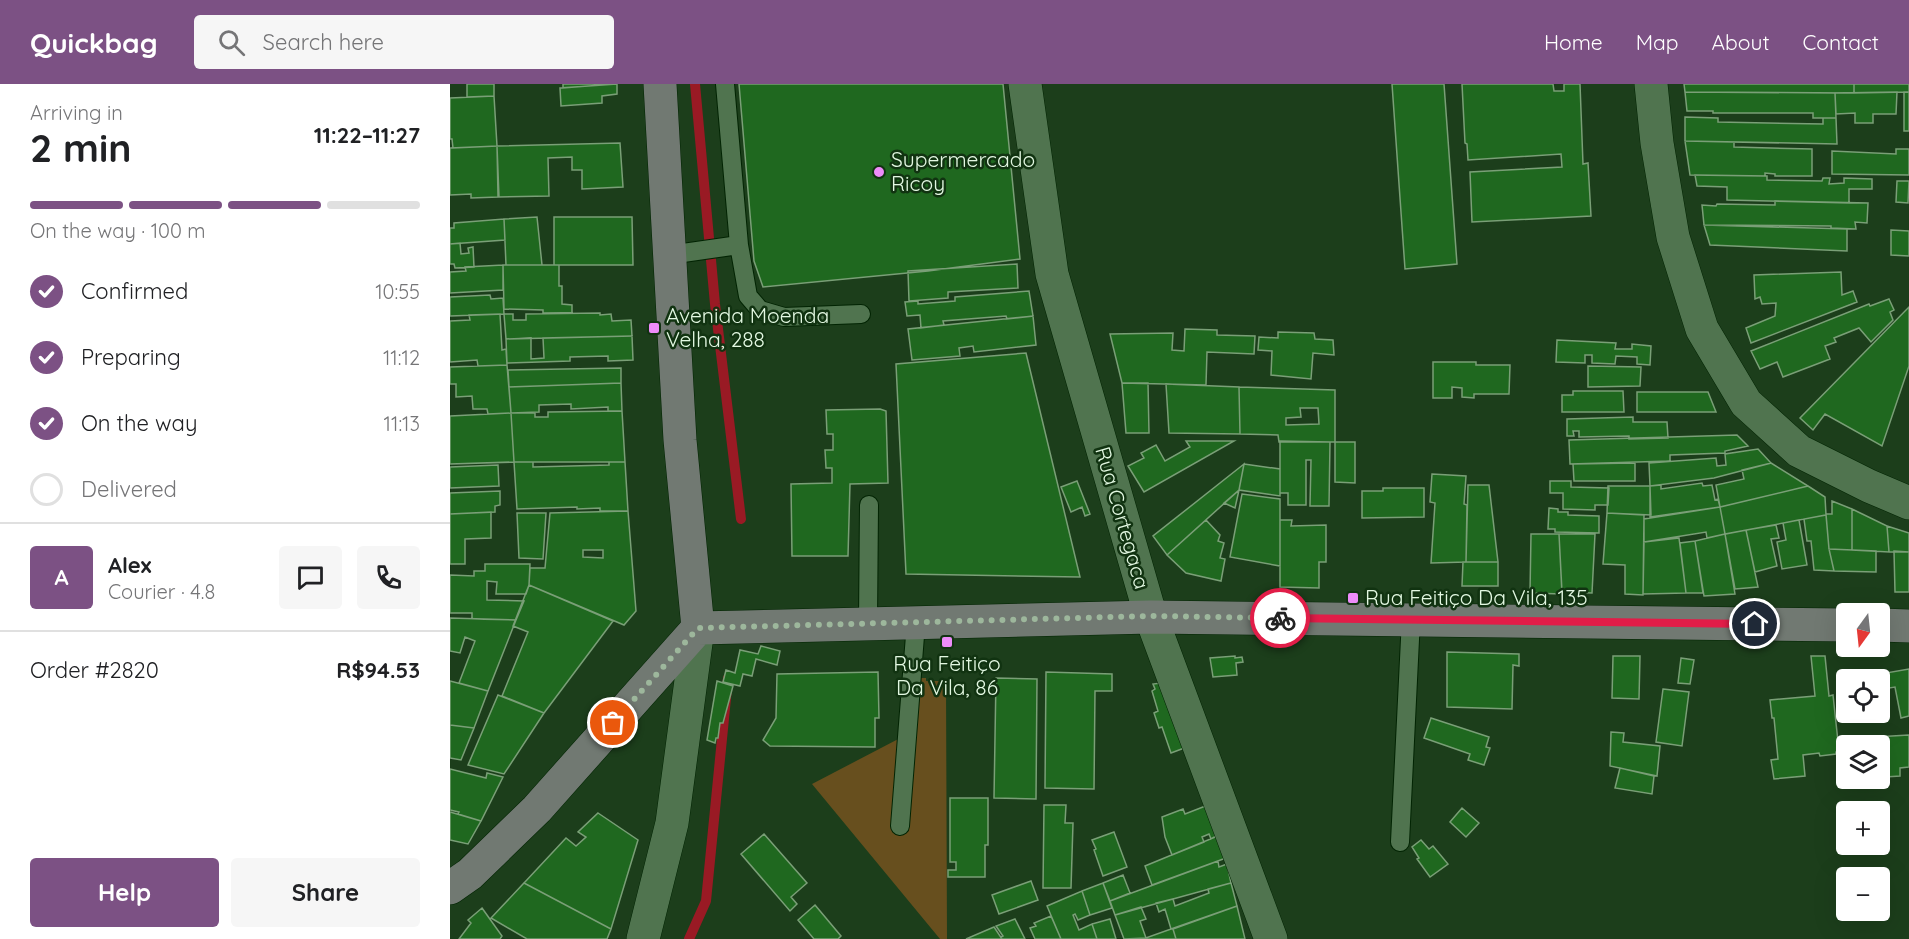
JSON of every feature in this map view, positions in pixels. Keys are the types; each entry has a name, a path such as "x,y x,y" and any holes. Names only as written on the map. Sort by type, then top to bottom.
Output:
{"street":[{"path":"643,939 672,823 698,628 680,440 660,84"},
{"name":"Rua Cortegaca","path":"1025,84 1052,274 1151,616 1271,939"},
{"path":"1651,84 1657,143 1673,237 1702,329 1746,403 1799,451 1909,503"},
{"path":"450,888 470,874 537,809 698,628 1151,616 1836,625"},
{"path":"1890,625 1909,626"}],"lane":[{"path":"725,84 739,245 748,296 760,310 784,316 861,314"},
{"path":"669,255 739,245"},
{"path":"868,623 869,505"},
{"path":"1400,842 1411,619"},
{"path":"900,826 916,623"}],"shaded area":[{"path":"903,678 946,681 947,939 940,939 812,784 904,736"}],"building":[{"path":"467,84 494,84 494,96 467,97"},
{"path":"563,84 614,84 563,88"},
{"path":"617,84 617,94 602,96 602,103 561,106 560,88"},
{"name":"Supermercado Ricoy","path":"739,84 1003,84 1020,259 928,271 763,287 754,261"},
{"path":"1392,84 1444,84 1457,264 1405,269"},
{"path":"1462,84 1553,84 1554,91 1564,91 1564,84 1580,84 1583,164 1588,163 1591,216 1472,222 1470,172 1562,167 1561,154 1468,160"},
{"path":"1684,84 1854,84 1854,93 1685,92"},
{"path":"1854,84 1909,84 1909,92 1854,93"},
{"path":"1685,92 1835,93 1836,118 1813,118 1813,113 1687,111"},
{"path":"1897,92 1896,114 1873,114 1873,123 1855,123 1855,113 1836,114 1835,93"},
{"path":"1904,92 1909,92 1909,131 1904,131"},
{"path":"494,96 497,146 453,148 452,139 450,139 450,98"},
{"path":"1685,117 1718,118 1718,122 1823,124 1823,118 1836,118 1837,144 1685,141"},
{"path":"1685,141 1734,142 1734,147 1812,149 1812,176 1775,176 1775,174 1765,173 1765,176 1690,175"},
{"path":"620,143 623,187 582,189 582,170 572,170 572,157 548,158 549,196 499,197 497,146"},
{"path":"497,146 498,197 471,198 471,194 450,195 450,148"},
{"path":"1896,149 1909,149 1909,175 1832,174 1832,151 1896,154"},
{"path":"1695,175 1767,176 1767,180 1822,181 1823,178 1830,178 1829,184 1844,183 1844,178 1872,179 1872,189 1849,189 1849,203 1727,200 1727,187 1697,186"},
{"path":"1897,181 1909,181 1908,203 1896,202"},
{"path":"1775,201 1868,203 1867,223 1855,222 1856,229 1831,228 1831,226 1704,225 1702,205 1775,205"},
{"path":"537,217 542,265 506,265 504,219"},
{"path":"554,217 632,217 633,265 554,265"},
{"path":"504,219 505,240 450,244 450,228 454,228 454,223"},
{"path":"1704,225 1847,229 1847,251 1710,245"},
{"path":"1891,230 1909,231 1909,256 1891,255"},
{"path":"460,243 461,254 469,253 468,248 473,247 474,267 455,268 454,264 450,264 450,244"},
{"path":"1017,264 1018,288 948,292 948,298 909,301 908,271"},
{"path":"503,265 503,290 450,293 450,272 466,271 465,267"},
{"path":"503,265 559,265 562,304 572,305 572,313 504,309"},
{"path":"1841,272 1842,295 1853,291 1857,302 1751,343 1746,328 1775,316 1776,303 1762,304 1760,297 1755,299 1754,275"},
{"path":"1029,291 1033,316 943,321 944,325 921,328 920,315 907,316 905,302 918,301 918,304 955,301 955,297"},
{"path":"490,295 491,299 503,298 504,314 450,316 450,297"},
{"path":"1889,299 1894,310 1890,312 1893,320 1871,342 1859,328 1834,338 1836,342 1825,346 1830,359 1783,377 1777,362 1760,369 1751,351 1869,304 1870,306"},
{"path":"1909,307 1909,366 1882,446 1825,414 1813,430 1800,418"},
{"path":"600,313 600,315 611,314 612,321 631,320 632,336 506,339 504,314 513,314 513,320 526,320 526,314"},
{"path":"500,314 502,350 506,349 507,365 478,366 477,360 450,362 450,321 470,320 469,315"},
{"path":"1033,316 1036,345 974,352 973,346 959,348 960,356 912,360 908,329"},
{"path":"1185,329 1217,330 1217,335 1255,336 1254,354 1207,352 1206,385 1122,383 1110,334 1173,333 1172,350 1184,351"},
{"path":"1278,332 1314,333 1315,339 1333,340 1334,355 1313,353 1311,379 1271,375 1272,351 1258,350 1259,337 1278,338"},
{"path":"632,336 633,360 608,361 608,356 570,357 570,361 507,363 506,339 531,338 531,359 544,358 543,338"},
{"path":"1557,340 1616,343 1615,349 1632,349 1632,344 1651,346 1650,365 1637,364 1637,357 1616,356 1615,364 1592,363 1592,355 1585,355 1585,363 1556,362"},
{"path":"1026,353 1080,577 906,574 896,364"},
{"path":"1433,362 1510,365 1509,394 1474,394 1474,398 1462,397 1462,388 1452,387 1452,398 1433,398"},
{"path":"507,365 511,413 488,414 487,409 473,409 472,396 456,397 456,384 450,384 450,367"},
{"path":"1588,366 1641,367 1640,386 1588,387"},
{"path":"621,368 621,383 509,387 508,370"},
{"path":"621,383 622,411 608,411 608,407 571,409 571,404 539,405 539,412 511,413 509,387"},
{"path":"1122,383 1148,383 1149,433 1126,433"},
{"path":"1166,384 1239,387 1240,434 1169,433"},
{"path":"1239,387 1335,390 1335,442 1279,442 1278,435 1240,434","holes":["1300,408 1318,408 1319,424 1286,425 1286,418 1301,417"]},
{"path":"1573,391 1623,391 1624,412 1562,412 1562,395 1573,395"},
{"path":"1637,392 1708,392 1716,412 1637,412"},
{"path":"880,409 886,411 888,483 850,484 848,556 792,556 791,484 832,483 832,468 826,468 825,450 833,450 833,434 827,434 826,410"},
{"path":"622,411 625,462 514,462 511,413 535,413 535,417 548,417 548,412"},
{"path":"511,413 514,462 450,464 450,416"},
{"path":"1633,417 1633,422 1667,422 1668,438 1579,437 1579,431 1573,431 1574,436 1567,436 1567,419"},
{"path":"1737,435 1748,446 1725,451 1725,453 1670,455 1670,461 1570,464 1569,440"},
{"path":"1186,441 1234,441 1144,492 1128,466 1144,458 1141,453 1156,445 1165,461 1190,447"},
{"path":"1280,441 1330,442 1329,506 1310,506 1311,460 1306,460 1306,505 1288,505 1288,493 1280,493"},
{"path":"1335,442 1355,442 1355,483 1335,482"},
{"path":"1758,449 1771,463 1714,478 1650,486 1649,463 1716,458 1717,466 1726,465 1725,454"},
{"path":"514,462 533,462 533,467 609,465 609,462 625,462 628,511 600,511 600,508 577,509 577,507 517,509"},
{"path":"1635,463 1635,481 1574,481 1573,464"},
{"path":"1771,463 1808,486 1720,507 1716,485 1744,479 1742,470"},
{"path":"1244,464 1239,490 1167,555 1153,536"},
{"path":"1244,464 1280,469 1280,496 1239,490"},
{"path":"498,465 499,486 450,488 450,467"},
{"path":"1432,474 1466,476 1464,504 1467,505 1466,562 1431,563 1435,503 1430,502"},
{"path":"1077,481 1090,514 1085,516 1082,507 1071,512 1061,487"},
{"path":"1550,481 1571,481 1571,487 1609,488 1608,505 1595,505 1595,510 1563,509 1563,493 1550,493"},
{"path":"1702,483 1703,486 1712,485 1715,500 1718,499 1720,507 1650,517 1650,486 1661,485 1661,489"},
{"path":"1468,485 1489,485 1498,562 1466,562"},
{"path":"1608,486 1650,486 1651,515 1607,513"},
{"path":"1808,486 1825,497 1826,515 1725,534 1720,507"},
{"path":"1383,488 1424,488 1424,517 1362,518 1362,491 1383,491"},
{"path":"1239,490 1235,508 1224,503"},
{"path":"500,491 500,505 495,506 495,512 450,514 450,493"},
{"path":"1242,494 1280,499 1280,566 1230,557"},
{"path":"1832,501 1852,509 1852,550 1829,549 1826,514 1832,514"},
{"path":"1720,507 1725,534 1707,538 1706,532 1644,542 1644,519"},
{"path":"1549,508 1558,509 1558,512 1568,512 1568,515 1599,516 1599,533 1555,532 1555,529 1548,529"},
{"path":"1852,509 1887,526 1889,552 1852,550"},
{"path":"628,511 636,611 624,625 529,585 530,568 545,568 550,513","holes":["583,550 603,550 603,558 583,557"]},
{"path":"491,512 491,538 465,539 465,564 450,564 450,514"},
{"path":"517,513 546,513 543,559 519,558"},
{"path":"1607,513 1644,515 1643,595 1625,594 1625,565 1603,564"},
{"path":"1826,515 1829,549 1834,571 1814,570 1811,541 1807,541 1804,519"},
{"path":"1206,520 1220,535 1218,541 1224,543 1220,558 1225,559 1221,581 1186,573 1167,555"},
{"path":"1280,520 1292,520 1291,526 1326,525 1326,562 1319,562 1319,588 1280,587"},
{"path":"1799,520 1807,565 1782,569 1777,542 1786,540 1783,523"},
{"path":"1776,525 1779,538 1771,539 1777,566 1755,572 1746,530"},
{"path":"1887,526 1909,533 1909,552 1889,552"},
{"path":"1746,530 1758,587 1735,589 1725,534"},
{"path":"1531,534 1559,534 1562,594 1530,593"},
{"path":"1559,534 1595,534 1592,593 1562,592"},
{"path":"1725,534 1735,594 1704,596 1695,541"},
{"path":"1679,538 1686,593 1643,594 1644,542"},
{"path":"1695,541 1703,593 1686,593 1680,543"},
{"path":"1829,549 1876,551 1876,572 1834,571"},
{"path":"1894,551 1909,552 1909,592 1895,592"},
{"path":"1463,562 1498,562 1498,586 1462,586"},
{"path":"485,564 530,564 526,594 496,594 497,582 487,581 487,600 524,601 516,620 472,619 472,613 450,613 450,575 474,576 474,571 485,571"},
{"path":"529,585 613,621 544,713 502,696 528,632 513,626"},
{"path":"450,618 516,620 488,691 459,683 475,641 465,637 460,653 450,651"},
{"path":"761,646 780,651 777,665 756,659 752,676 743,674 740,686 723,682 726,670 735,673 740,650 758,654"},
{"path":"1447,652 1519,654 1519,666 1513,665 1512,709 1447,707"},
{"path":"1235,656 1235,658 1242,657 1243,662 1236,663 1237,675 1213,677 1210,658"},
{"path":"1613,656 1640,656 1639,699 1612,698"},
{"path":"1811,656 1825,656 1829,696 1833,695 1837,735 1836,754 1803,755 1805,776 1774,779 1771,760 1778,759 1770,700 1815,696"},
{"path":"1681,658 1694,660 1690,684 1678,683"},
{"path":"1909,669 1909,716 1901,718 1895,687 1890,688 1890,672"},
{"path":"878,672 879,718 875,718 875,747 770,746 763,740 776,718 777,674"},
{"path":"1046,672 1112,674 1112,691 1095,691 1094,789 1045,788"},
{"path":"996,678 1037,679 1036,799 994,798"},
{"path":"450,681 488,691 474,728 450,725"},
{"path":"717,681 733,686 715,743 707,740"},
{"path":"1161,683 1187,747 1171,753 1162,727 1159,728 1154,713 1158,711 1152,691 1155,689 1153,684"},
{"path":"1663,689 1689,692 1682,746 1656,742"},
{"path":"498,695 544,713 504,774 468,765"},
{"path":"1431,718 1489,737 1486,747 1490,748 1484,765 1468,760 1470,754 1424,738"},
{"path":"450,725 474,728 461,760 450,758"},
{"path":"1611,732 1624,733 1623,742 1660,746 1657,776 1610,766"},
{"path":"1909,735 1909,767 1900,768 1900,776 1890,777 1890,736"},
{"path":"1620,768 1654,776 1652,794 1615,788"},
{"path":"450,769 486,778 487,773 503,777 481,821 450,810"},
{"path":"950,798 988,798 985,877 948,877 948,870 956,870 956,862 950,862"},
{"path":"1044,805 1066,805 1065,823 1073,823 1071,888 1043,888"},
{"path":"1208,805 1218,835 1211,839 1209,834 1202,837 1204,842 1172,855 1165,837 1162,817 1183,809 1185,814"},
{"path":"1462,808 1479,823 1466,837 1450,822"},
{"path":"450,812 481,821 468,844 450,840"},
{"path":"598,813 638,840 611,929 524,883 566,838 576,846 586,837 578,832"},
{"path":"1114,832 1127,867 1103,876 1092,840"},
{"path":"764,834 807,883 791,897 797,904 790,911 741,854"},
{"path":"1220,835 1226,858 1152,885 1145,866"},
{"path":"1421,840 1429,849 1433,846 1448,864 1430,877 1417,859 1419,858 1412,847"},
{"path":"1218,861 1219,867 1227,864 1231,883 1115,915 1110,901"},
{"path":"1123,875 1130,893 1110,901 1103,883"},
{"path":"1031,881 1038,900 999,914 992,895"},
{"path":"524,883 611,929 607,939 527,939 491,918"},
{"path":"1103,883 1112,908 1090,915 1082,891"},
{"path":"1231,883 1237,906 1171,929 1165,909 1159,912 1156,903 1173,899 1175,906 1209,893 1208,889"},
{"path":"1082,891 1090,915 1078,920 1075,914 1073,915 1079,930 1092,924 1097,939 1061,939 1047,906"},
{"path":"815,905 841,936 838,939 814,939 798,920"},
{"path":"1237,906 1245,939 1176,939 1173,929"},
{"path":"1141,907 1146,919 1140,921 1146,938 1124,939 1115,915"},
{"path":"482,908 502,936 500,939 459,939 471,923 468,920"},
{"path":"1051,916 1061,939 1035,939 1030,928 1036,926 1034,923"},
{"path":"1015,919 1025,939 1002,939 1003,936 996,926"},
{"path":"1110,919 1116,939 1097,939 1092,924"},
{"path":"994,927 1002,939 966,939"},
{"path":"1171,929 1176,939 1143,939"}],"waterway":[{"path":"695,84 715,304 741,519"},
{"path":"689,939 706,901 728,678"}],"way so far":[{"path":"613,723 698,628 1151,616 1280,618"}],"place":[{"name":"Supermercado Ricoy","path":"879,172"},
{"name":"Avenida Moenda Velha, 288","path":"654,328"},
{"name":"Rua Feitiço Da Vila, 135","path":"1353,598"},
{"name":"Rua Feitiço Da Vila, 86","path":"947,642"}],"route":[{"path":"1280,618 1755,624"}]}
